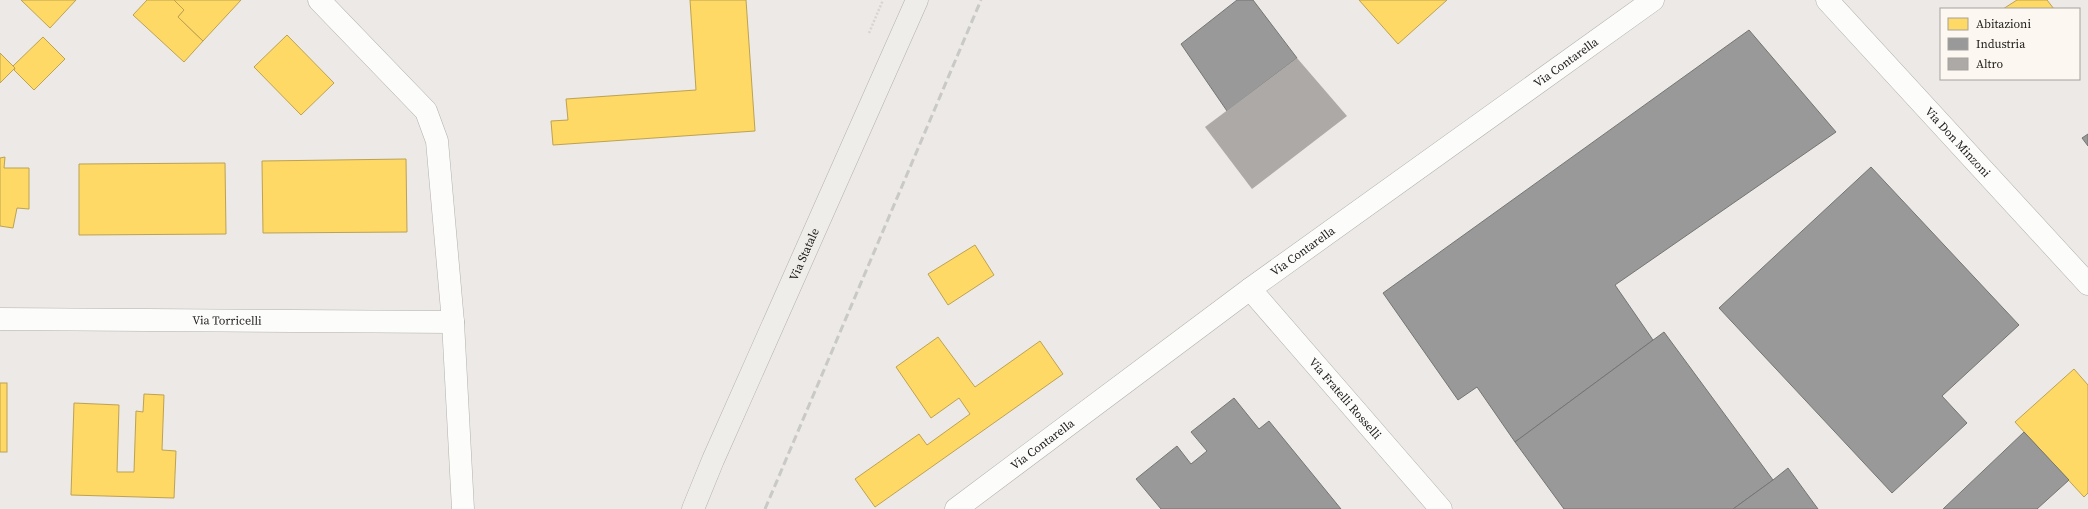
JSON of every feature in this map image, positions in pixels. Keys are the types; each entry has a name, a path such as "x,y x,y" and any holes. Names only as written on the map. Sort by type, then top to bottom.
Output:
{"main road":[{"name":"Via Statale","path":"693,509 716,453 917,0"}],"street":[{"path":"319,0 426,111 438,141 453,322 463,509"},
{"name":"Via Contarella","path":"956,509 1250,289 1653,0"},
{"name":"Via Don Minzoni","path":"1827,0 2088,284"},
{"name":"Via Fratelli Rosselli","path":"1250,289 1441,509"},
{"name":"Via Torricelli","path":"0,319 453,322"}],"building: Abitazioni":[{"path":"21,0 76,0 50,28"},
{"path":"147,0 174,0 184,10 178,17 203,41 184,62 133,15"},
{"path":"174,0 241,0 203,41 178,17 184,10"},
{"path":"690,0 746,0 755,131 553,145 551,121 568,120 566,99 696,90"},
{"path":"1359,0 1447,0 1398,44"},
{"path":"2017,0 2047,0 2053,8 2005,8"},
{"path":"287,35 334,83 301,115 254,67"},
{"path":"43,37 65,59 34,90 14,70 15,68 13,66"},
{"path":"0,53 15,68 0,83"},
{"path":"5,157 4,168 29,168 29,209 17,208 13,228 0,226 0,158"},
{"path":"406,159 407,232 263,233 262,161"},
{"path":"225,163 226,234 79,235 79,164"},
{"path":"975,245 994,275 948,305 928,274"},
{"path":"938,337 975,387 1040,341 1063,374 875,507 855,479 919,434 927,445 970,414 959,398 931,418 896,367"},
{"path":"2074,369 2088,385 2088,493 2084,497 2015,422"},
{"path":"0,383 7,383 7,452 0,452"},
{"path":"144,394 164,395 162,450 176,451 174,498 71,495 74,403 119,405 117,472 134,472 136,411 143,412"}],"building: Industria":[{"path":"1237,0 1253,0 1297,58 1227,111 1181,44"},
{"path":"1749,30 1836,132 1615,285 1653,340 1515,442 1477,387 1458,400 1383,293"},
{"path":"2088,134 2088,146 2082,138"},
{"path":"1871,167 2019,325 1942,396 1967,423 1892,493 1719,308"},
{"path":"1664,332 1773,480 1733,509 1564,509 1515,442"},
{"path":"1234,398 1259,429 1269,421 1341,509 1161,509 1136,479 1177,446 1191,464 1207,451 1191,432"},
{"path":"2024,432 2069,480 2037,509 1943,509"},
{"path":"1788,468 1818,509 1733,509 1773,480"}],"building: Altro":[{"path":"1297,58 1347,116 1252,189 1205,127"}],"railway":[{"path":"765,509 981,0"}]}
